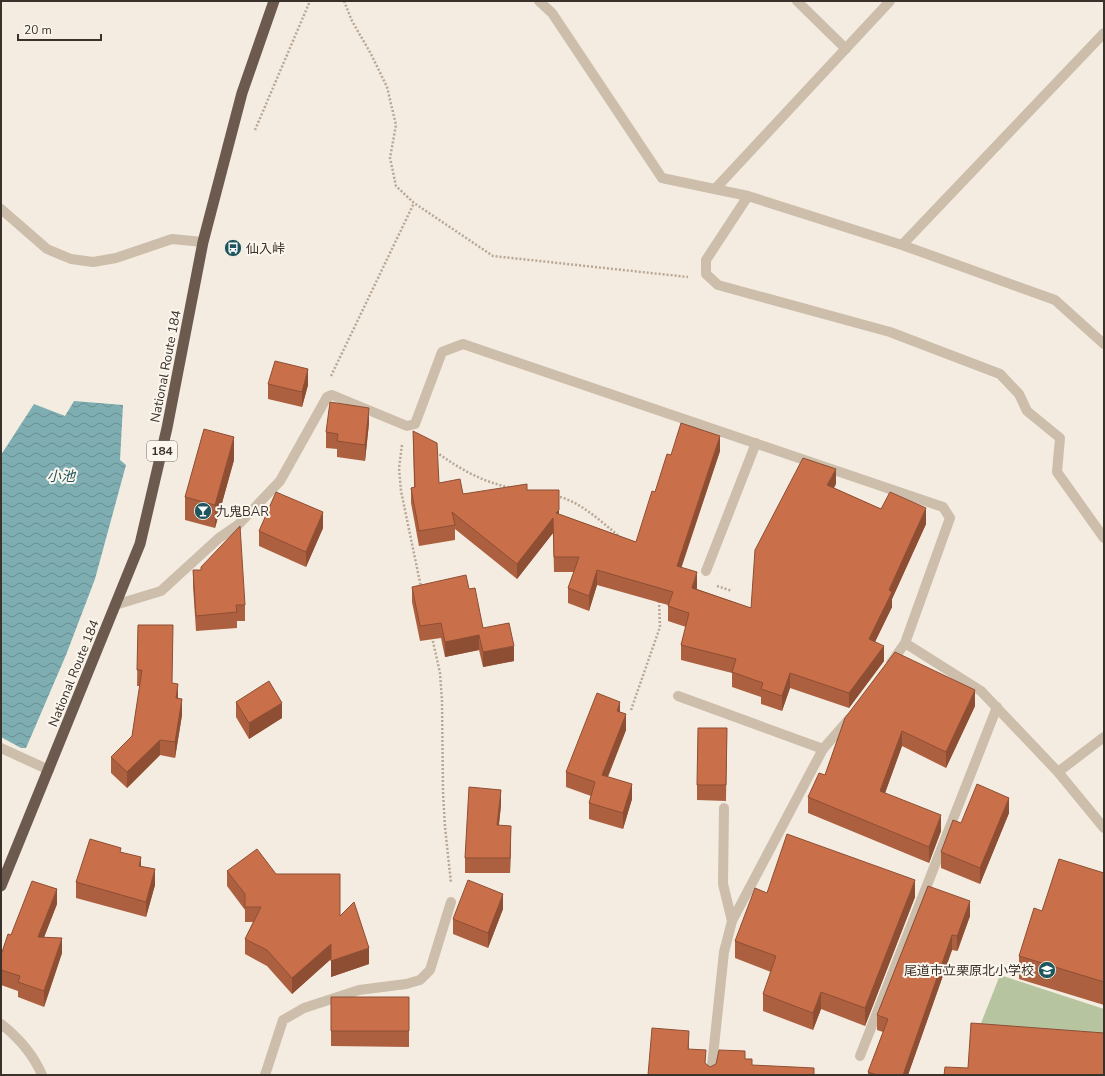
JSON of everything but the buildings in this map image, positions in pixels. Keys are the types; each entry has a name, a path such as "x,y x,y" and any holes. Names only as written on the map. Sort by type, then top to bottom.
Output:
{"highway":[{"name":"National Route 184","path":"1,886 140,544 167,428 203,242 242,93 274,1"}],"street":[{"path":"539,1 552,13 662,178 716,188 748,196 902,245 1055,300 1104,344"},
{"path":"797,1 846,49"},
{"path":"716,188 890,1"},
{"path":"902,245 1104,33"},
{"path":"748,196 706,260 706,274 718,285 890,332 1000,374 1019,394 1027,411 1060,438 1057,472 1104,538"},
{"path":"1,209 47,249 71,258 93,262 116,258 172,239 203,242"},
{"path":"115,605 161,591 220,538 238,525 280,481 327,397 332,395 408,426 415,424 442,352 463,344 943,507 950,518 905,643 886,669"},
{"path":"706,571 756,444"},
{"path":"905,643 981,691 1058,772 1104,828"},
{"path":"678,696 823,749"},
{"path":"711,1075 724,952 732,921 781,825 823,749 859,707"},
{"path":"860,1056 996,707"},
{"path":"1058,772 1104,736"},
{"path":"1,748 49,770"},
{"path":"724,808 723,884 732,921"},
{"path":"265,1075 283,1020 304,1008 359,990 406,984 420,980 430,970 451,902"},
{"path":"1,1024 15,1035 35,1060 42,1075"}],"path":[{"path":"253,134 310,1"},
{"path":"344,1 352,21 371,54 387,87 396,125 390,158 396,186 414,203 493,256 564,262 684,278 706,274"},
{"path":"329,396 328,382 414,203"},
{"path":"403,438 399,468 401,491 422,590"},
{"path":"433,449 471,475 488,482 515,488"},
{"path":"553,495 564,498 580,506 621,538"},
{"path":"711,584 732,591"},
{"path":"631,710 660,627 658,597"},
{"path":"432,635 440,673 442,701 443,792 445,827 453,893 451,902"}],"green space":[{"path":"1000,975 1104,1009 1104,1055 972,1046"}],"water":[{"name":"小池","path":"74,401 123,405 120,460 126,465 95,579 66,655 26,748 21,748 1,737 1,455 34,404 65,416"}],"place":[{"name":"仙入峠","path":"233,248"},
{"name":"九鬼BAR","path":"203,511"},
{"name":"尾道市立栗原北小学校","path":"1047,970"}]}
